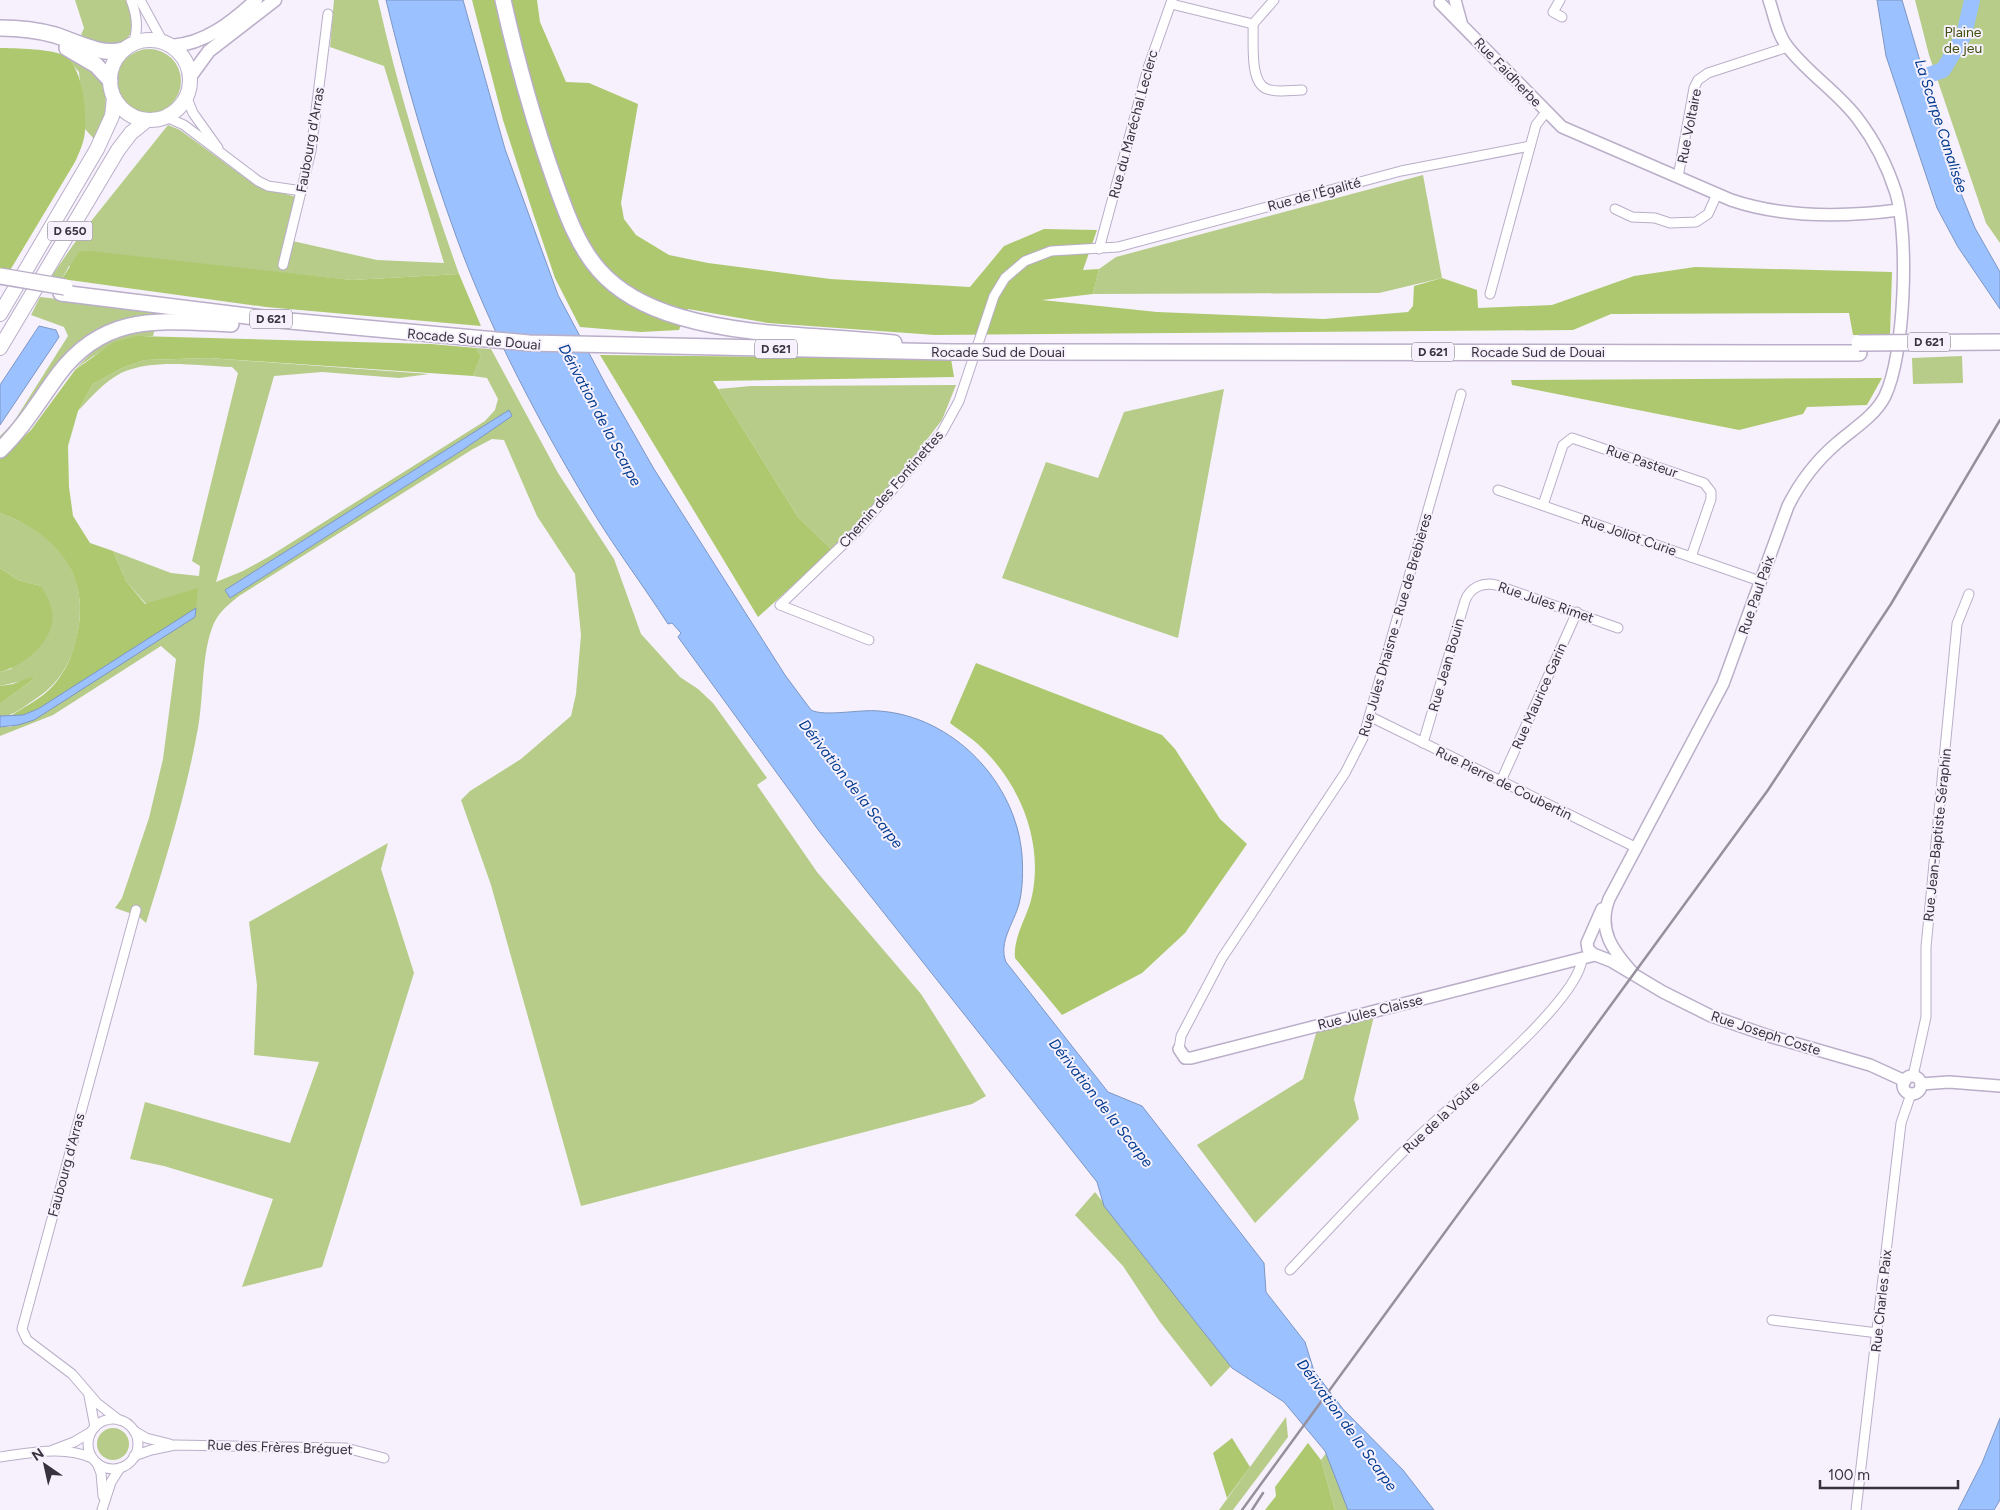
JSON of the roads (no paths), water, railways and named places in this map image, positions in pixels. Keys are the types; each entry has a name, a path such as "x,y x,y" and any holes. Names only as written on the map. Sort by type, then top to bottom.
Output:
{"highway":[{"path":"502,0 534,118 566,211 587,254 611,282 648,306 690,320 734,328 905,344"},
{"path":"0,28 28,29 102,51 128,47"},
{"path":"0,36 32,38 66,47 96,65 110,80"},
{"name":"Rocade Sud de Douai","path":"0,276 63,290 341,327 601,342 950,349 1859,348 2000,351"},
{"name":"Rocade Sud de Douai","path":"0,283 479,335"},
{"path":"0,450 22,427 75,355 93,340 113,329 136,323 163,322 311,328 341,327"},
{"name":"Rocade Sud de Douai","path":"601,342 905,344 950,349"},
{"name":"Rocade Sud de Douai","path":"1859,348 2000,342"}],"main road":[{"path":"256,0 214,33 191,42 167,44 148,40 128,47 112,65 110,80 114,98 128,113 147,120 166,117 176,110 186,96 190,78 209,51 275,0"},
{"path":"167,44 184,60 190,78"},
{"name":"D 650","path":"0,314 97,149 112,116 114,98"},
{"name":"D 650","path":"0,348 118,150 131,133 147,120"}],"street":[{"path":"128,47 137,22 131,0"},
{"path":"140,0 167,44"},
{"path":"1274,0 1253,24 1255,76 1260,84 1268,90 1302,90"},
{"path":"1437,2 1447,3 1454,0"},
{"name":"Rue Faidherbe","path":"1454,0 1460,19 1470,33"},
{"path":"1560,0 1553,12 1562,17"},
{"path":"1769,0 1788,47"},
{"path":"1171,2 1253,24"},
{"name":"Rue du Maréchal Leclerc","path":"1099,249 1148,68 1171,2"},
{"name":"Rue Faidherbe","path":"1437,2 1470,33 1546,112 1571,132 1717,194 1761,208 1843,215 1899,210"},
{"name":"Faubourg d'Arras","path":"284,265 315,130 328,14"},
{"name":"Rue Voltaire","path":"1678,178 1694,88 1698,80 1708,73 1788,47"},
{"name":"Rue Paul Paix","path":"1589,940 1721,690 1784,514 1800,484 1824,455 1874,410 1886,394 1894,364 1903,301 1899,210 1885,167 1860,120 1788,47"},
{"path":"186,96 193,113 221,152"},
{"path":"1490,294 1536,125 1546,112"},
{"path":"166,117 184,125 263,184 302,191"},
{"name":"Rue de l'Égalité","path":"1099,249 1118,247 1401,172 1530,146"},
{"path":"1615,209 1632,217 1670,222 1696,222 1708,214 1717,194"},
{"name":"Chemin des Fontinettes","path":"869,640 780,605 861,527 942,432 959,401 990,305 1005,278 1018,266 1042,253 1058,250 1099,249"},
{"name":"Rue Jules Dhaisne - Rue de Brebières","path":"1179,1049 1181,1036 1222,958 1348,768 1359,748 1371,717 1461,394"},
{"name":"Rue Pasteur","path":"1543,505 1563,445 1568,440 1579,439 1704,482 1711,492 1712,499 1691,557"},
{"name":"Rue Joliot Curie","path":"1498,490 1760,581"},
{"name":"Rue Jules Rimet","path":"1473,589 1482,584 1496,585 1618,628"},
{"name":"Rue Jean Bouin","path":"1424,743 1465,601 1473,589"},
{"name":"Rue Jean-Baptiste Séraphin","path":"1913,1080 1926,1017 1926,947 1957,624 1969,594"},
{"name":"Rue Maurice Garin","path":"1501,780 1577,612"},
{"name":"Rue Pierre de Coubertin","path":"1371,717 1637,848"},
{"name":"Rue Paul Paix","path":"1608,941 1604,917 1609,899"},
{"name":"Faubourg d'Arras","path":"119,1420 101,1407 72,1374 27,1340 22,1329 136,910"},
{"path":"1599,934 1608,941 1606,952 1596,955 1588,949 1589,940 1599,934"},
{"name":"Rue Jules Claisse","path":"1566,962 1576,955 1589,940"},
{"name":"Rue Joseph Coste","path":"1608,941 1633,973"},
{"name":"Rue Joseph Coste","path":"1596,955 1633,973 1673,998 1722,1020 1769,1036 1870,1065 1913,1080 2000,1086"},
{"name":"Rue Jules Claisse","path":"1179,1049 1185,1058 1191,1058 1596,955"},
{"name":"Rue de la Voûte","path":"1290,1270 1415,1140 1534,1029 1578,975 1582,959"},
{"path":"1911,1094 1904,1088 1913,1080"},
{"name":"Rue Charles Paix","path":"1856,1510 1901,1123 1911,1094"},
{"path":"1772,1320 1878,1333"},
{"path":"88,1393 93,1430 88,1445 101,1473 103,1506"},
{"path":"50,1451 74,1442 104,1421 119,1420 134,1431 137,1446 134,1456 120,1468 103,1506"},
{"name":"Rue des Frères Bréguet","path":"134,1431 151,1439 175,1445"},
{"name":"Rue des Frères Bréguet","path":"134,1456 175,1445 346,1448 384,1458"},
{"path":"0,1457 50,1451 77,1452 109,1468 120,1468"}],"water":[{"name":"Dérivation de la Scarpe","path":"386,0 463,0 505,149 558,295 654,469 785,675 811,710 825,713 879,711 906,716 932,725 955,740 976,758 994,779 1008,802 1017,828 1022,855 1021,892 1017,911 1005,940 1004,955 1006,962 1108,1092 1142,1106 1264,1263 1266,1292 1305,1342 1314,1371 1343,1409 1403,1470 1434,1510 1348,1510 1325,1451 1284,1402 1232,1368 1104,1206 1097,1182 819,831 678,637 681,633 672,623 668,624 609,537 571,475 534,409 484,306 469,271 436,178 409,89"},
{"path":"1877,0 1902,0 1954,176 1975,228 2000,272 2000,309 1958,247 1937,208 1886,56"},
{"path":"39,326 56,330 59,337 0,425 0,385"},
{"path":"509,410 512,416 464,449 230,598 225,590"},
{"path":"196,608 195,617 34,720 18,725 0,727 0,716 23,715 38,709"},
{"path":"2000,1418 2000,1500 1994,1510 1958,1510 1982,1463"}],"waterway":[{"name":"La Scarpe Canalisée","path":"1909,82 1943,70 1964,35 1972,0"}],"railway":[{"path":"1242,1510 1768,790 1891,604 2000,420"},
{"path":"1252,1510 1263,1493"}],"park label":[{"name":"Plaine de jeu","path":"1963,40"}]}
